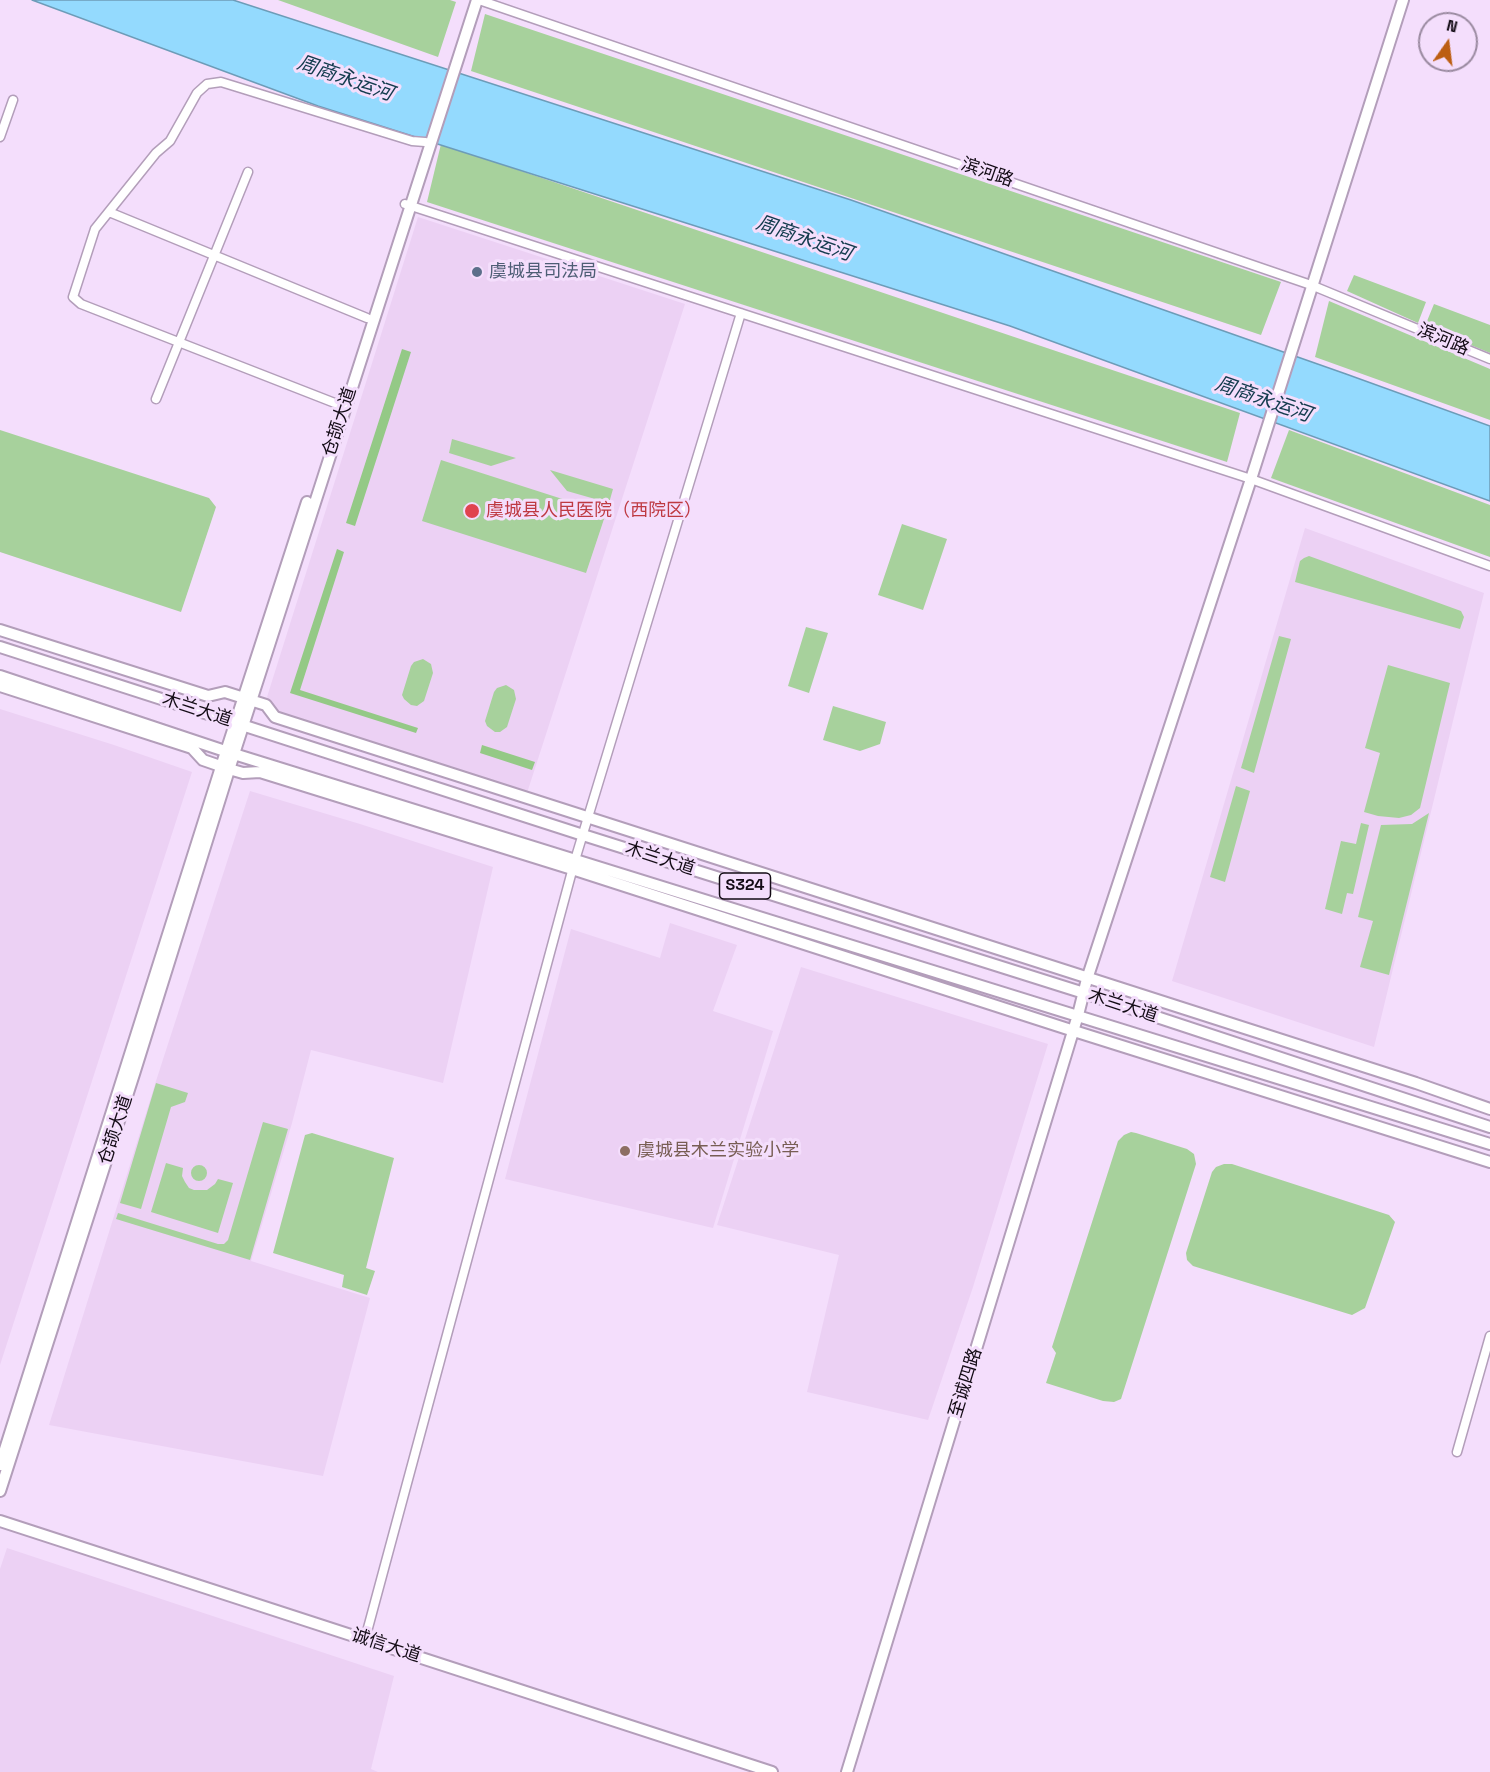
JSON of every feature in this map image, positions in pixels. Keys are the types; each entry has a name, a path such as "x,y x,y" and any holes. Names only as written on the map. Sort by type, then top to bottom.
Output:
{"main road":[{"path":"452,65 470,0"},
{"path":"452,65 478,0"},
{"name":"至诚四路","path":"847,1772 1074,1031 1087,979 1251,479 1402,0"},
{"name":"仓颉大道","path":"0,1465 452,65"},
{"name":"仓颉大道","path":"342,406 367,318 407,205"},
{"path":"0,630 208,696 225,692 266,705 275,717 1416,1083 1490,1109"},
{"name":"木兰大道","path":"0,647 583,835 1084,993 1490,1127"},
{"name":"木兰大道","path":"0,676 573,864 1078,1015 1490,1144"},
{"path":"0,686 192,748 203,760 225,768 243,773 260,772 573,864 1074,1031 1490,1162"},
{"name":"仓颉大道","path":"0,1491 134,1074 225,768"},
{"name":"诚信大道","path":"0,1521 772,1772"}],"street":[{"name":"滨河路","path":"478,0 1311,285 1490,359"},
{"path":"342,406 81,304 73,297 95,230 156,153 170,141 197,93 207,84 221,82 412,141 427,143"},
{"path":"0,137 13,100"},
{"path":"156,399 248,172"},
{"path":"407,205 1251,479 1490,566"},
{"path":"109,212 367,318"},
{"path":"364,1640 573,864 741,313"},
{"path":"1457,1452 1490,1336"}],"shaded area":[{"name":"虞城县人民医院（西院区）","path":"418,217 685,304 527,793 276,713 267,697"},
{"path":"1305,528 1484,593 1374,1047 1172,981"},
{"path":"0,709 192,772 0,1365"},
{"path":"250,791 493,867 443,1083 311,1050 251,1261 370,1298 323,1476 49,1425 156,1081"},
{"path":"670,923 737,945 713,1011 773,1031 713,1228 505,1179 571,929 660,958"},
{"path":"801,967 1048,1044 973,1287 928,1420 807,1392 839,1255 717,1225"},
{"path":"7,1548 394,1676 371,1769 378,1772 0,1772 0,1569"}],"green space":[{"path":"278,0 450,0 456,2 438,57"},
{"path":"485,14 1281,282 1261,335 471,71"},
{"path":"441,144 1240,413 1227,462 427,202"},
{"path":"1354,275 1426,302 1418,323 1347,291"},
{"path":"1329,301 1490,369 1490,420 1315,357"},
{"path":"1434,304 1490,325 1490,353 1425,326"},
{"path":"402,349 411,352 355,526 346,523"},
{"path":"0,430 209,498 216,507 181,612 0,552"},
{"path":"1289,430 1490,505 1490,557 1271,478"},
{"path":"452,439 516,458 491,466 449,453"},
{"path":"441,460 606,513 586,573 422,521"},
{"path":"550,470 613,489 609,503 567,491"},
{"path":"902,524 947,539 923,610 878,595"},
{"path":"337,549 344,552 300,690 418,728 416,733 290,693"},
{"path":"1309,556 1461,611 1464,617 1460,629 1295,582 1300,561"},
{"path":"806,627 828,633 809,693 788,686"},
{"path":"1279,636 1291,639 1254,773 1241,768"},
{"path":"423,659 431,664 433,673 424,701 417,706 411,705 402,695 411,666 414,662"},
{"path":"1388,665 1450,683 1420,808 1411,815 1399,818 1364,812 1380,753 1365,748"},
{"path":"506,685 514,690 516,699 507,727 500,732 495,732 487,726 485,721 494,692 497,688"},
{"path":"833,706 886,722 880,744 860,751 823,740"},
{"path":"482,745 535,762 532,770 480,753"},
{"path":"1236,786 1250,791 1225,882 1210,877"},
{"path":"1429,813 1389,975 1360,967 1373,921 1358,917 1381,825 1412,824"},
{"path":"1361,823 1369,825 1353,894 1347,893 1342,914 1325,909 1341,841 1356,844"},
{"path":"156,1083 188,1093 185,1102 171,1107 141,1209 120,1203"},
{"path":"263,1122 288,1129 250,1260 116,1219 118,1213 224,1244 228,1240"},
{"path":"1131,1132 1187,1149 1194,1154 1196,1164 1121,1399 1114,1402 1103,1401 1046,1383 1056,1353 1052,1347 1118,1141"},
{"path":"312,1133 394,1158 366,1268 375,1271 367,1295 342,1287 344,1275 273,1253 305,1135"},
{"path":"166,1163 183,1168 182,1176 189,1188 194,1190 207,1190 218,1179 233,1183 218,1233 151,1212"},
{"path":"1232,1164 1389,1215 1395,1222 1365,1308 1352,1315 1193,1266 1187,1260 1186,1253 1212,1172 1216,1167"},
{"path":"199,1165 207,1173 199,1181 191,1173"}],"water":[{"name":"周商永运河","path":"32,0 233,0 851,200 1490,426 1490,501 1010,326 318,106"}],"place":[{"name":"虞城县司法局","path":"477,272"},
{"name":"虞城县人民医院（西院区）","path":"472,511"},
{"name":"虞城县木兰实验小学","path":"625,1151"}]}
